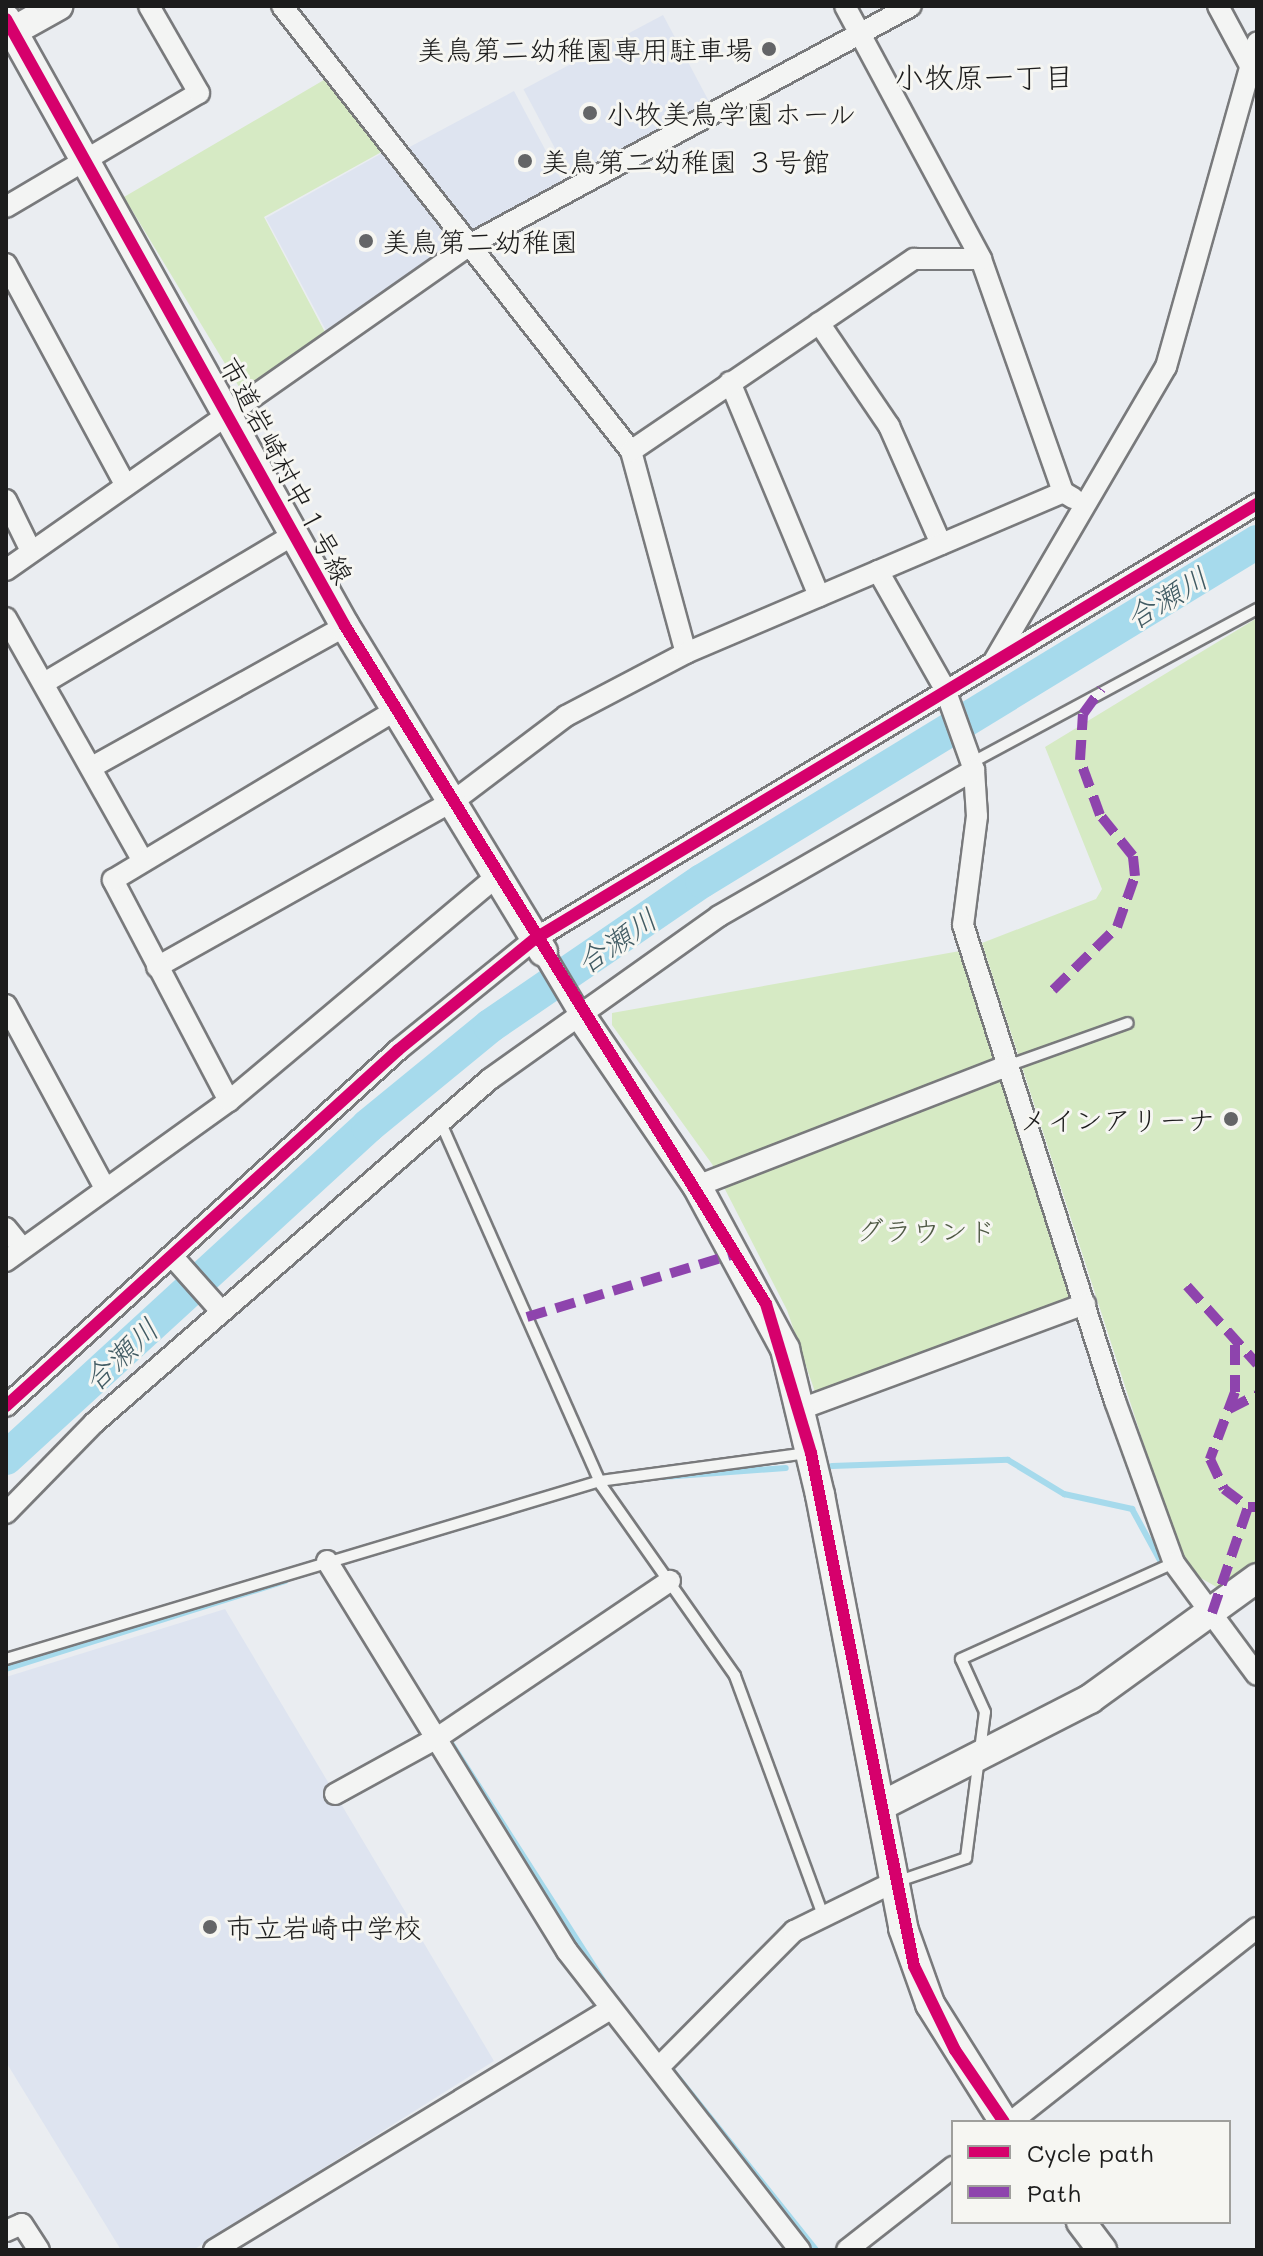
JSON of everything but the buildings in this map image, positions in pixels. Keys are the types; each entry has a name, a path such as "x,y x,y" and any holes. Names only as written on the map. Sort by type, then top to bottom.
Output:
{"street":[{"path":"9,28 58,6"},
{"path":"6,207 199,93 149,6"},
{"path":"282,6 631,451 686,653"},
{"path":"845,6 981,259 1063,492 1086,506"},
{"path":"6,570 471,244 911,6"},
{"path":"1218,6 1254,72"},
{"name":"市道岩崎村中１号線","path":"9,28 232,414 293,535 345,626 455,800 496,877 540,945"},
{"path":"992,665 1166,367 1254,72 1257,43"},
{"path":"631,451 914,259 981,259"},
{"path":"6,264 126,486"},
{"path":"819,323 889,426 941,544"},
{"path":"730,382 819,596"},
{"path":"157,967 455,800 566,716 686,653 1063,492"},
{"path":"6,500 31,551"},
{"path":"6,1406 398,1050 540,945 945,689 992,665 1257,504"},
{"path":"44,683 293,535"},
{"path":"878,571 945,689 972,766 977,816 963,925 1085,1304 1174,1563 1257,1675"},
{"path":"6,618 143,861"},
{"path":"92,767 345,626"},
{"path":"229,1101 113,880 396,710"},
{"path":"6,1513 94,1423 439,1118 719,916 972,766"},
{"path":"6,1228 14,1254 104,1186 229,1101 496,877"},
{"path":"540,945 581,1016 697,1186 766,1304 801,1409 811,1453 894,1882 930,2004 1003,2120"},
{"path":"6,1005 104,1186"},
{"path":"697,1186 1007,1066"},
{"path":"172,1256 221,1311"},
{"path":"801,1409 1085,1304"},
{"path":"327,1561 444,1733 567,1951 800,2250"},
{"path":"881,1806 1090,1699 1257,1578"},
{"path":"335,1794 444,1733 670,1581"},
{"path":"659,2067 729,1989 823,1915 894,1882"},
{"path":"1014,2120 1257,1928"},
{"path":"214,2250 611,2009"},
{"path":"847,2250 951,2169"},
{"path":"6,2231 22,2224 39,2250"},
{"path":"1082,2224 1102,2250"}],"lane":[{"path":"972,766 1257,609"},
{"path":"1007,1066 1128,1023"},
{"path":"439,1118 600,1481 735,1676 823,1915"},
{"path":"6,1659 600,1481 811,1453"},
{"path":"894,1882 966,1858 976,1756 985,1712 961,1659 1174,1563"}],"shaded area":[{"name":"美鳥第二幼稚園","path":"663,15 711,106 572,180 523,89"},
{"name":"美鳥第二幼稚園","path":"514,91 564,185 472,234 404,150"},
{"name":"美鳥第二幼稚園","path":"386,151 453,246 329,336 266,218"},
{"name":"市立岩崎中学校","path":"225,1609 494,2061 193,2250 121,2250 6,2062 6,1677"}],"green space":[{"path":"329,77 385,150 264,217 327,336 244,395 124,197"},
{"path":"1257,618 1257,1562 1222,1590 1197,1576 1175,1541 982,943 1096,899 1102,889 1045,747"},
{"name":"グラウンド","path":"960,951 1075,1299 815,1392 787,1310 712,1164 612,1025 612,1013"}],"waterway":[{"name":"合瀬川","path":"6,1458 368,1126 490,1026 702,881 1257,542"},
{"path":"832,1466 1008,1460 1064,1494 1132,1509 1162,1564"},
{"path":"663,1477 786,1468"},
{"path":"6,1669 285,1581"},
{"path":"446,1735 608,1988"},
{"path":"672,2070 816,2250"}],"marked path":[{"path":"1053,990 1117,927 1135,876 1133,856 1100,815 1080,760 1083,714 1101,689"},
{"path":"527,1317 737,1253"},
{"path":"1187,1286 1257,1364"},
{"path":"1235,1345 1235,1392 1210,1459 1224,1489 1248,1507"},
{"path":"1229,1409 1257,1395"},
{"path":"1212,1613 1248,1507 1256,1507"}],"cycle path":[{"path":"6,19 345,626 766,1304 811,1453 914,1966 955,2050 1003,2120"},
{"path":"6,1406 398,1050 536,938 1257,504"}],"place":[{"name":"美鳥第二幼稚園専用駐車場","path":"769,49"},
{"name":"小牧美鳥学園ホール","path":"590,113"},
{"name":"美鳥第二幼稚園 ３号館","path":"525,161"},
{"name":"美鳥第二幼稚園","path":"366,241"},
{"name":"メインアリーナ","path":"1231,1119"},
{"name":"市立岩崎中学校","path":"210,1927"}],"district":[{"name":"小牧原一丁目","path":"984,76"}]}
